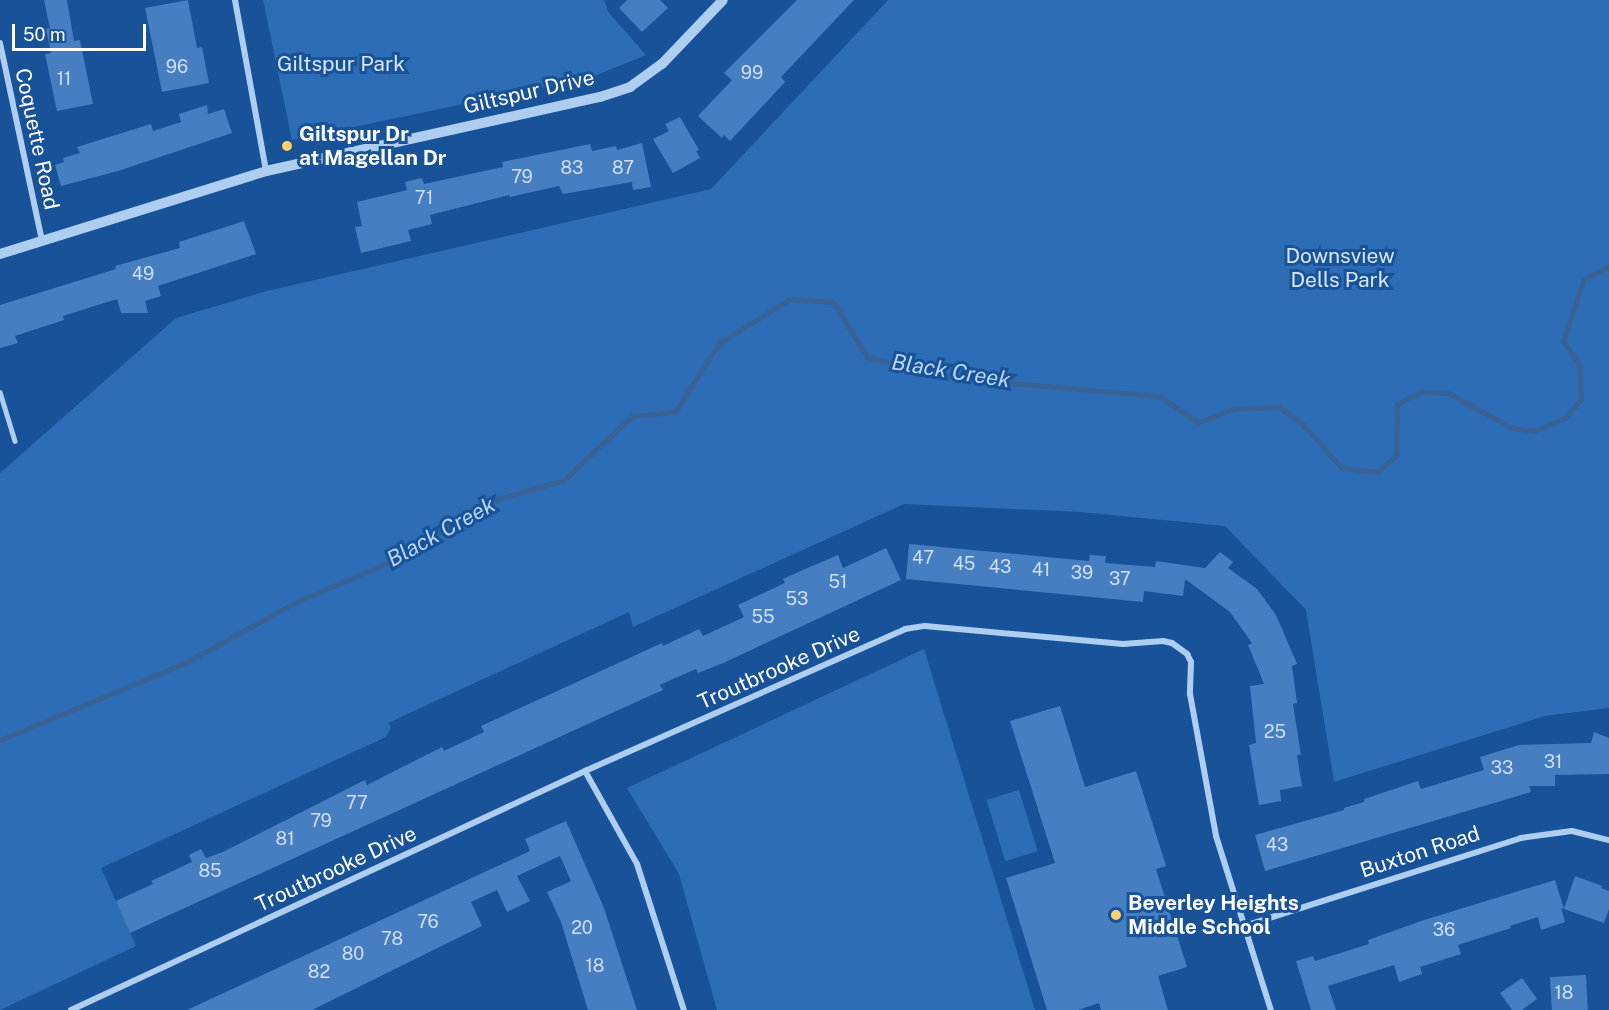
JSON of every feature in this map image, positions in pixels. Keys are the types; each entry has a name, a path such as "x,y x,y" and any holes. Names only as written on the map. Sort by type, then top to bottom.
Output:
{"street":[{"path":"234,0 266,171"},
{"name":"Giltspur Drive","path":"0,254 266,171 600,97 630,87 662,64 723,0"},
{"name":"Coquette Road","path":"0,43 42,241"},
{"name":"Troutbrooke Drive","path":"71,1010 585,771 905,629 925,626 1123,644 1163,641 1172,643 1187,654 1191,662 1190,694 1216,837 1270,1010"},
{"path":"585,771 637,864 684,1010"},
{"name":"Buxton Road","path":"1244,926 1521,838 1572,831 1609,840"}],"lane":[{"path":"0,392 15,441"}],"green space":[{"name":"Giltspur Park","path":"263,0 604,0 609,13 646,55 592,77 292,140"},
{"name":"Downsview Dells Park","path":"888,0 1609,0 1609,708 1545,716 1334,782 1306,610 1225,526 1080,512 904,504 633,627 629,612 388,723 391,727 386,737 101,868 136,946 0,1010 0,473 176,318 267,291 711,189"},
{"path":"924,649 1035,1010 717,1010 679,874 627,788"},
{"path":"1019,790 1038,851 1005,861 986,800"}],"building":[{"path":"44,0 67,0 74,41 80,40 93,104 57,111 45,54 51,53 46,29 50,28"},
{"path":"188,0 197,48 202,47 209,83 162,92 145,8"},
{"path":"627,0 660,0 668,8 642,32 619,8"},
{"path":"797,0 854,0 781,77 785,82 730,141 724,135 722,138 698,116 732,80 724,73"},
{"path":"207,105 208,114 224,109 232,133 118,171 61,186 55,165 64,162 63,158 80,153 77,147 151,124 153,131 181,122 179,114"},
{"path":"680,117 699,150 696,151 700,158 673,173 653,139 669,131 665,124"},
{"path":"642,143 651,187 633,190 632,182 563,194 559,186 510,197 509,195 430,215 432,224 408,230 411,241 361,253 355,227 362,226 357,202 407,190 405,182 422,178 424,184 503,167 502,162 590,144 592,151 616,146 617,150"},
{"path":"244,221 256,254 158,286 161,296 145,301 148,313 121,313 117,299 63,316 64,320 15,336 18,343 0,348 0,305 116,269 115,266 180,248 179,242"},
{"path":"909,544 1089,561 1090,555 1106,556 1105,563 1155,567 1156,561 1205,568 1220,552 1233,562 1228,568 1257,589 1276,615 1297,664 1292,666 1297,703 1293,704 1301,755 1297,755 1302,786 1280,790 1281,801 1259,805 1249,745 1256,743 1250,686 1264,684 1248,645 1252,643 1230,612 1185,579 1183,596 1144,591 1143,602 906,579"},
{"path":"886,548 901,580 721,664 698,673 696,669 673,679 660,685 663,690 130,933 116,901 153,884 151,881 192,862 189,855 201,849 206,858 223,852 365,780 367,785 442,747 444,751 484,732 481,726 662,643 663,646 699,629 703,636 744,617 738,605 785,583 783,579 805,569 838,555 843,568"},
{"path":"1060,706 1085,787 1136,771 1166,866 1156,869 1187,967 1158,976 1168,1010 1101,1010 1099,1003 1078,1010 1047,1010 1006,878 1055,863 1010,721"},
{"path":"1594,732 1609,738 1609,774 1555,775 1555,786 1529,786 1531,792 1265,871 1255,835 1344,810 1344,808 1364,802 1364,799 1418,781 1421,789 1484,770 1480,757 1519,745 1591,743"},
{"path":"566,821 604,908 637,1010 588,1010 561,922 547,892 571,881 560,856 517,876 530,901 507,912 497,890 471,902 482,926 312,1010 187,1010 530,851 525,839"},
{"path":"1575,876 1609,891 1609,909 1604,923 1561,908 1565,922 1541,930 1538,917 1510,926 1511,928 1458,945 1461,954 1420,967 1422,974 1399,982 1394,965 1328,986 1336,1010 1311,1010 1296,961 1313,956 1315,961 1369,944 1368,940 1421,921 1555,880 1564,909"},
{"path":"1586,975 1588,1010 1552,1010 1550,977"},
{"path":"1522,978 1537,999 1522,1010 1512,1010 1500,993"}],"waterway":[{"name":"Black Creek","path":"0,740 185,663 296,602 395,560 487,502 564,480 632,416 675,412 719,343 790,299 833,302 867,357 939,374 975,380 1159,396 1198,422 1233,409 1279,407 1302,424 1342,468 1378,472 1396,455 1397,404 1422,392 1448,393 1512,428 1535,431 1566,417 1581,399 1579,364 1563,341 1584,279 1609,267"}],"place":[{"name":"Giltspur Dr at Magellan Dr","path":"287,146"},
{"name":"Beverley Heights Middle School","path":"1116,915"}]}
